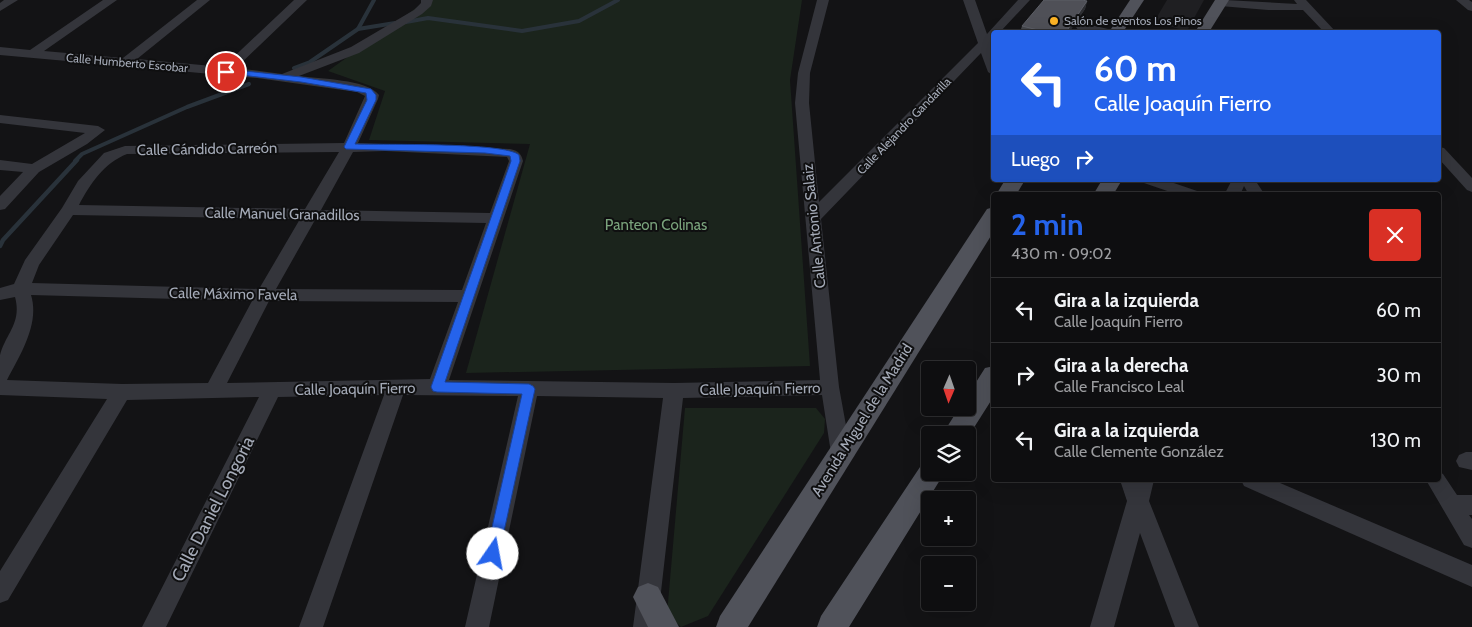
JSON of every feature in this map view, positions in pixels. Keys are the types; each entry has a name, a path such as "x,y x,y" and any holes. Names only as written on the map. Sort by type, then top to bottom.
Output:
{"main road":[{"path":"1117,30 1137,0"},
{"path":"1203,30 1221,2"},
{"name":"Avenida Miguel de la Madrid","path":"731,627 991,219"},
{"path":"961,426 991,380"},
{"path":"838,623 925,481"},
{"path":"648,597 664,627"}],"street":[{"path":"0,8 12,0"},
{"path":"32,54 111,0"},
{"path":"125,63 204,0"},
{"path":"226,72 301,0"},
{"path":"283,77 355,50 418,12 427,4 427,0"},
{"name":"Calle Antonio Salaiz","path":"823,0 802,87 803,120 830,387 841,453"},
{"path":"969,0 991,36"},
{"name":"Calle Alejandro Gandarilla","path":"996,30 1024,0"},
{"path":"1462,0 1472,8"},
{"path":"1221,2 1268,7 1303,3 1328,30"},
{"path":"1083,25 1098,30"},
{"name":"Calle Alejandro Gandarilla","path":"813,218 991,36"},
{"name":"Calle Humberto Escobar","path":"0,51 283,77 359,88 368,91 372,95 349,147"},
{"path":"0,119 98,130 34,169 0,204"},
{"path":"213,392 264,295 349,147"},
{"name":"Calle Cándido Carreón","path":"0,375 23,327 26,306 22,289 31,264 69,210 83,184 96,168 109,156 125,150 349,147 485,150 510,153 514,155 516,161 496,218"},
{"path":"1441,153 1472,187"},
{"path":"0,165 34,169"},
{"path":"1155,182 1186,192"},
{"name":"Calle Manuel Granadillos","path":"69,210 496,218"},
{"path":"437,387 496,218"},
{"name":"Calle Máximo Favela","path":"1,294 22,289 264,295 468,296"},
{"name":"Calle Joaquín Fierro","path":"0,387 122,392 213,392 437,387 674,391 830,387"},
{"path":"311,627 396,388"},
{"path":"477,627 529,389"},
{"name":"Calle Daniel Longoria","path":"154,627 272,390"},
{"path":"645,627 674,391"},
{"path":"0,592 122,392"},
{"path":"1131,482 1187,627"},
{"path":"1102,627 1143,482"},
{"path":"1256,482 1472,576"},
{"path":"1438,482 1462,505 1472,538"}],"shaded area":[{"path":"1167,0 1204,0 1188,30 1154,22"}],"green space":[{"name":"Panteon Colinas","path":"423,0 802,0 790,80 810,366 466,373 530,144 369,140 385,91 328,71 423,3"},
{"path":"685,408 816,408 825,419 824,433 708,616 681,627 667,614"}],"building":[{"name":"Salón de eventos Los Pinos","path":"1044,0 1087,1 1067,30 1038,30 1022,26"}],"waterway":[{"path":"358,29 374,0"},
{"path":"406,22 428,18 522,31 579,21 618,0"},
{"path":"358,29 395,23"},
{"path":"294,68 310,62 358,29"},
{"path":"75,161 82,154 187,107 249,84"},
{"path":"0,246 3,240 77,160"}],"place":[{"name":"Salón de eventos Los Pinos","path":"1054,21"}],"route":[{"path":"226,72 301,80 359,88 368,91 372,95 371,100 349,147 485,150 514,155 516,161 437,387 529,389 493,554"}]}
